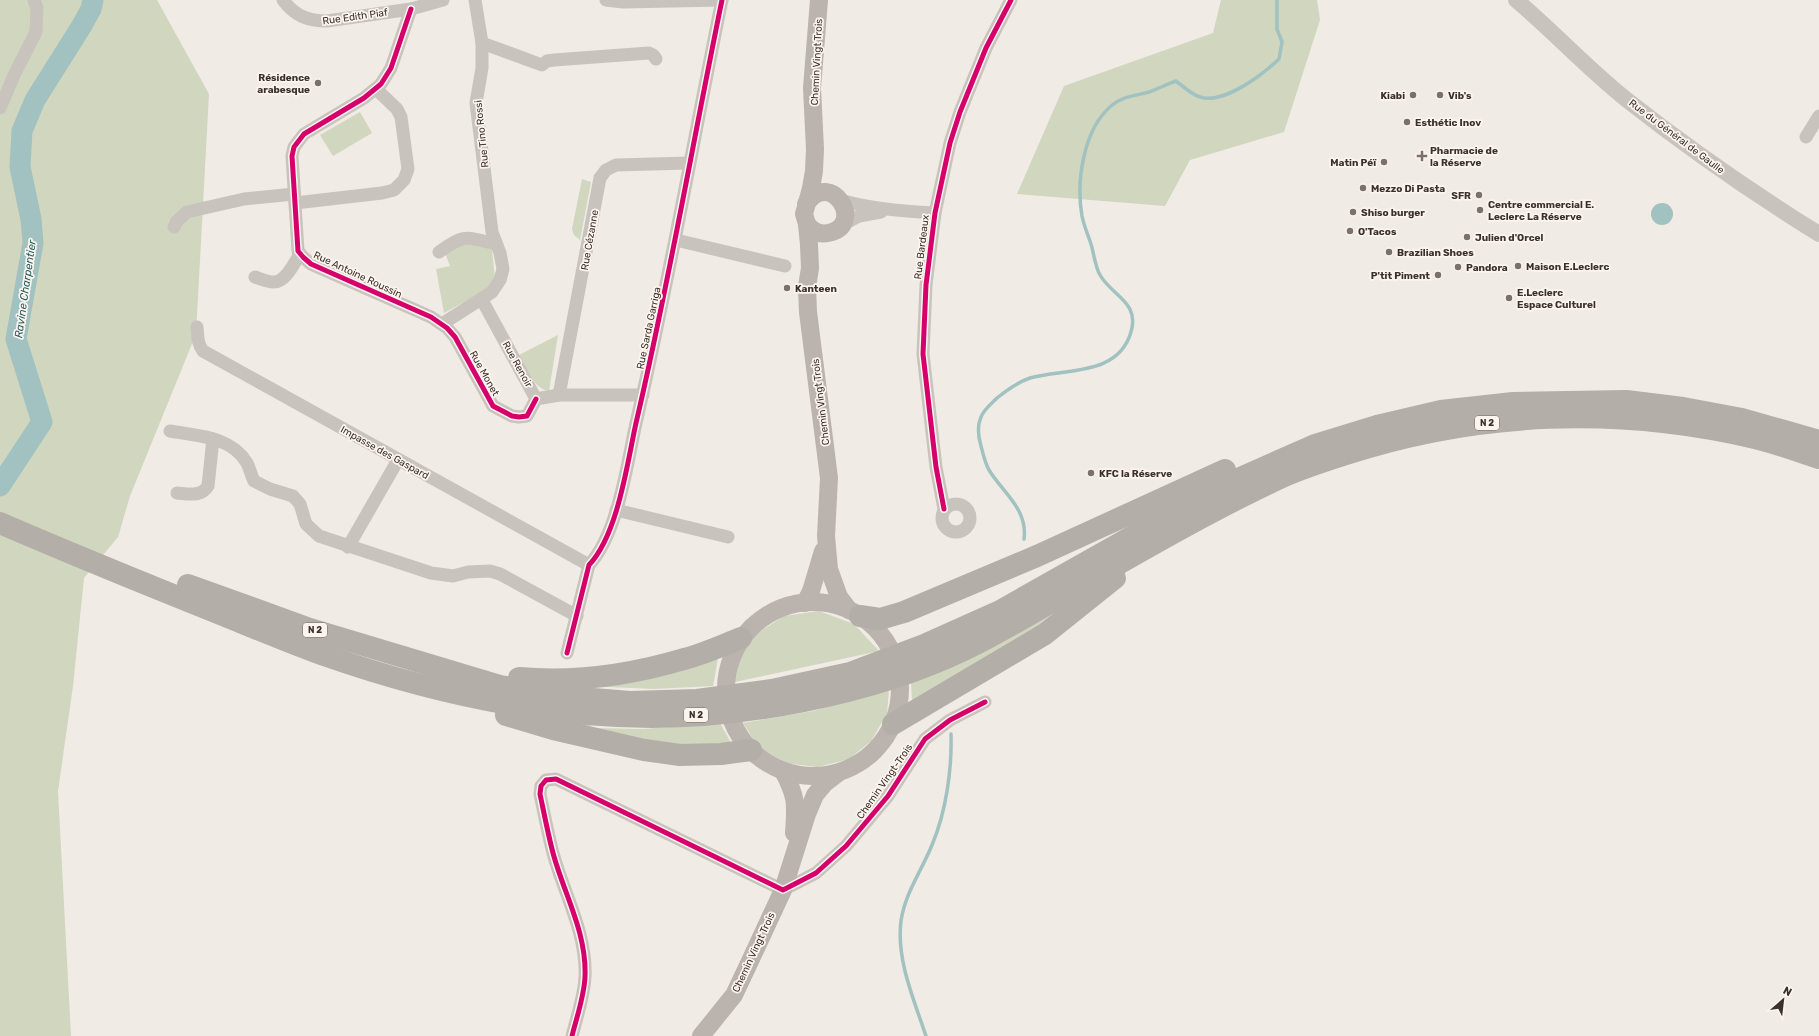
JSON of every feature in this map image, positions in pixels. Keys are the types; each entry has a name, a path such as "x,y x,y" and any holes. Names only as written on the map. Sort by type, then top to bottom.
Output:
{"highway":[{"name":"N 2","path":"0,523 93,564 200,598 430,664 500,686 556,696 630,702 697,700 772,690 850,673 924,645 1000,611 1220,487 1314,445 1377,426 1441,411 1513,403 1626,401 1683,408 1742,419 1819,441"},
{"name":"N 2","path":"0,507 116,557 200,598 322,654 435,689 510,705 586,715 662,718 754,710 815,698 872,684 933,664 997,634 1172,534 1285,476 1387,441 1464,425 1554,416 1626,418 1692,426 1758,438 1819,458"},
{"path":"854,613 880,619 904,612 1037,556 1245,461 1281,450 1314,445"},
{"path":"893,724 1045,634 1172,534"},
{"path":"430,664 492,676 573,680 611,676 684,659 742,638"},
{"path":"322,654 444,697 553,729 644,750 680,754 721,754 751,750"}],"main road":[{"name":"Chemin Vingt Trois","path":"819,0 812,88 815,148 811,188 804,214 807,224 810,268 808,312 829,478 826,536 829,569 839,597 854,613"},
{"name":"Chemin Vingt Trois","path":"810,268 819,248 836,229 845,215 843,204 826,185 815,148"},
{"path":"806,204 809,199 822,192 837,197"},
{"path":"807,224 819,233 836,229"},
{"name":"Chemin Vingt Trois","path":"805,602 811,591 820,566 826,536"},
{"path":"805,602 827,604 854,613 878,632 892,653 899,676 899,700 893,724 880,745 861,762 839,772 814,776 783,771 766,762 751,750 732,723 726,694 729,665 742,638 759,620 781,608 805,602"},
{"name":"Chemin Vingt Trois","path":"783,771 792,788 796,802 792,861"},
{"name":"Chemin Vingt Trois","path":"700,1036 734,995 783,890 815,795 825,783 839,772"}],"street":[{"path":"0,108 15,73 36,32 37,8 34,0"},
{"name":"Rue Edith Piaf","path":"283,0 301,16 314,21 327,21 411,9"},
{"path":"411,9 442,0"},
{"name":"Rue Tino Rossi","path":"442,324 482,300 492,292 500,280 503,269 500,253 492,232 476,103 482,68 482,43 475,0"},
{"path":"606,0 623,2 722,0"},
{"name":"Rue Sarda Garriga","path":"567,653 589,565 603,546 616,510 643,395 676,240 689,163 722,0"},
{"name":"Rue Bardeaux","path":"944,510 936,467 923,354 926,285 935,212 950,143 960,112 986,48 1011,0"},
{"name":"Rue du Général de Gaulle","path":"1516,0 1628,100 1737,181 1819,234"},
{"name":"Rue du Général de Gaulle","path":"1529,0 1545,25"},
{"name":"Rue Antoine Roussin","path":"411,9 391,68 376,90 304,134 298,140 292,156 294,198 300,254 311,264 431,317 442,324"},
{"path":"482,43 542,65 547,61 554,60 648,53 654,55 656,60"},
{"path":"174,227 177,221 187,212 244,199 382,193 394,190 404,180 408,169 401,117 397,109 376,90"},
{"path":"1806,137 1819,116"},
{"name":"Rue Cézanne","path":"558,395 600,178 606,170 616,165 689,163"},
{"path":"837,197 872,208 891,211 935,212"},
{"path":"836,229 859,216 891,211"},
{"path":"439,252 460,238 496,244"},
{"path":"676,240 785,266"},
{"path":"255,277 273,283 279,282 300,254"},
{"name":"Rue Renoir","path":"482,300 536,399 558,395 643,395"},
{"name":"Rue Monet","path":"442,324 455,337 493,406 512,416 527,416 536,399"},
{"name":"Impasse des Gaspard","path":"197,326 199,346 203,350 398,460 589,565"},
{"path":"170,431 222,441 239,453 247,464 254,481 270,489 285,492 293,496 300,504 306,524 319,536 348,547 436,574 453,576 478,571 490,571 500,574 577,616"},
{"path":"177,493 194,494 206,490 208,486 213,439"},
{"path":"348,547 398,460"},
{"path":"616,510 728,537"},
{"name":"Chemin Vingt-Trois","path":"783,890 816,873 846,846 888,796 925,739 950,720 985,702"},
{"path":"572,1036 583,996 585,975 584,954 580,934 553,854 540,794 541,786 546,780 556,779 783,890"}],"green space":[{"path":"0,0 157,0 209,94 196,334 130,496 118,537 84,578 73,686 58,791 71,1036 0,1036"},
{"path":"1221,0 1317,0 1320,20 1284,132 1190,160 1165,206 1017,194 1064,86 1213,33"},
{"path":"360,112 372,133 333,156 320,135"},
{"path":"582,179 591,182 580,240 574,235 572,229"},
{"path":"463,243 490,247 492,250 495,279 490,288 444,313 436,269 450,266 445,253"},
{"path":"558,335 549,391 543,389 534,382 519,355"},
{"path":"1065,608 1004,655 912,702 911,681 973,657"},
{"path":"819,611 854,624 879,651 735,682 740,656 756,634 784,616"},
{"path":"718,658 713,686 654,689 587,686"},
{"path":"889,689 887,714 871,741 849,759 818,767 783,763 759,748 743,723 813,711"},
{"path":"720,723 730,741 728,745 684,747 566,726 590,724 591,728 644,729"}],"water":[{"path":"1662,203 1670,206 1673,214 1670,222 1662,225 1654,222 1651,214 1654,206"}],"waterway":[{"name":"Ravine Charpentier","path":"0,486 42,422 16,339 33,243 31,219 20,167 22,131 35,100 81,27 91,9 93,0"},
{"path":"1024,539 1024,528 1018,510 989,470 985,461 978,431 982,414 997,398 1013,386 1030,378 1088,368 1102,364 1115,357 1124,346 1131,332 1133,322 1132,313 1128,306 1105,282 1098,271 1082,216 1080,202 1081,173 1088,142 1094,129 1101,116 1111,106 1120,100 1149,92 1176,81 1197,96 1213,98 1234,91 1254,79 1279,59 1282,42 1277,29 1277,0"},
{"path":"926,1036 907,979 901,950 901,921 906,901 932,845 941,819 949,776 951,734"}],"cycle path":[{"path":"567,653 589,565 599,552 607,536 625,478 670,265 722,0"},
{"path":"944,509 936,467 923,354 926,285 935,213 950,143 960,112 986,48 1011,0"},
{"path":"411,9 391,68 381,84 364,98 304,134 294,147 292,156 298,251 311,264 431,317 447,328 455,337 493,406 512,416 527,416 536,399"},
{"path":"572,1036 583,992 585,961 579,929 553,853 546,824 540,794 541,786 546,780 556,779 783,890 816,873 846,846 888,796 925,739 950,720 985,702"}],"place":[{"name":"Résidence arabesque","path":"318,83"},
{"name":"Kiabi","path":"1413,95"},
{"name":"Vib's","path":"1440,95"},
{"name":"Esthétic Inov","path":"1407,122"},
{"name":"Pharmacie de la Réserve","path":"1422,156"},
{"name":"Matin Péï","path":"1384,162"},
{"name":"Mezzo Di Pasta","path":"1363,188"},
{"name":"SFR","path":"1479,195"},
{"name":"Centre commercial E. Leclerc La Réserve","path":"1480,210"},
{"name":"Shiso burger","path":"1353,212"},
{"name":"O'Tacos","path":"1350,231"},
{"name":"Julien d'Orcel","path":"1467,237"},
{"name":"Brazilian Shoes","path":"1389,252"},
{"name":"Maison E.Leclerc","path":"1518,266"},
{"name":"Pandora","path":"1458,267"},
{"name":"P'tit Piment","path":"1438,275"},
{"name":"Kanteen","path":"787,288"},
{"name":"E.Leclerc Espace Culturel","path":"1509,298"},
{"name":"KFC la Réserve","path":"1091,473"}]}
